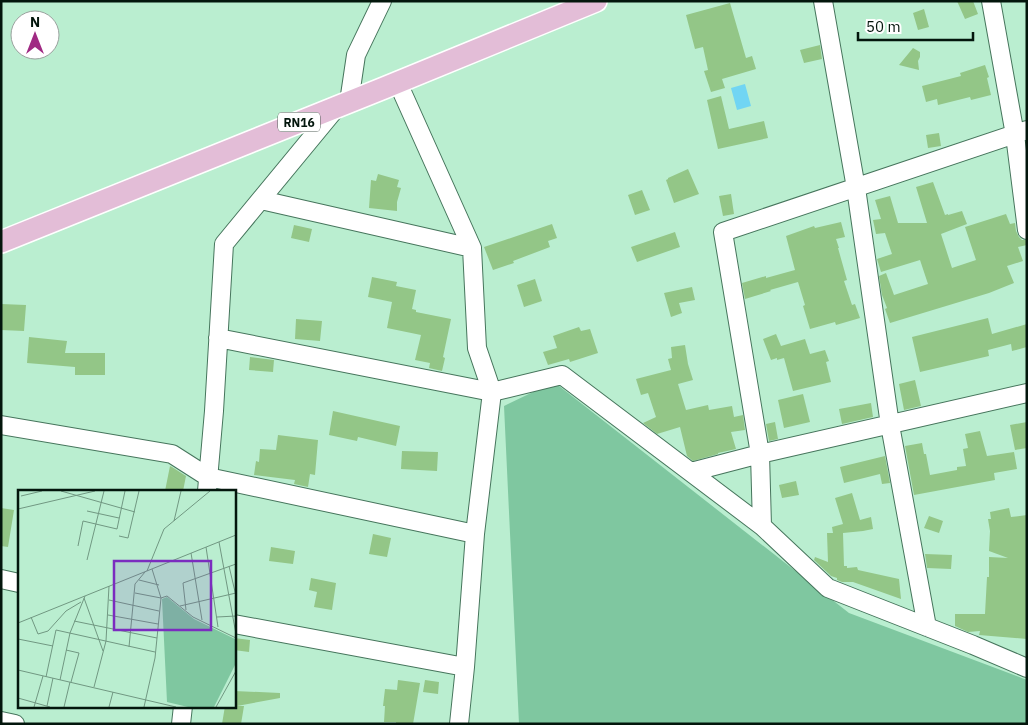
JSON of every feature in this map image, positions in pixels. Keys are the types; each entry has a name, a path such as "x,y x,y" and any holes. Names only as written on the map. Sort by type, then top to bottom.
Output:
{"main road":[{"name":"RN16","path":"1,242 398,83 596,1"}],"street":[{"path":"207,484 214,411 224,244 343,105 356,55 382,1"},
{"path":"824,1 856,188 890,425 927,627"},
{"path":"991,1 1021,133 1027,230"},
{"path":"398,83 472,248 477,348 492,392 475,534 459,724"},
{"path":"762,526 760,454 723,232 1021,133"},
{"path":"261,200 472,248"},
{"path":"218,338 492,392 562,375 762,526 828,588 1027,668"},
{"path":"690,472 760,454 1027,393"},
{"path":"1,426 172,454 207,484 475,534"},
{"path":"1,579 18,583"},
{"path":"235,624 465,667"},
{"path":"180,724 183,708"},
{"path":"1,721 14,724"}],"green space":[{"path":"554,382 849,613 1027,680 1027,724 519,724 504,406"}],"water":[{"path":"745,84 751,106 737,110 731,88"}],"building":[{"path":"957,1 973,1 978,14 965,19"},
{"path":"730,3 746,58 752,56 756,69 722,79 725,88 711,92 704,71 708,70 703,47 695,49 686,15"},
{"path":"924,9 929,27 918,30 913,13"},
{"path":"820,45 822,59 804,63 800,50"},
{"path":"913,48 920,52 919,70 899,65"},
{"path":"985,65 989,77 987,78 991,95 971,100 970,97 938,105 937,99 926,102 922,86 961,76 960,73"},
{"path":"721,96 729,129 764,121 768,138 718,149 707,100"},
{"path":"939,133 941,146 928,148 926,135"},
{"path":"688,169 699,194 674,203 666,180"},
{"path":"378,174 399,180 397,187 401,188 397,202 397,211 369,208 371,180 376,181"},
{"path":"933,182 945,215 962,211 967,224 941,234 952,268 976,260 965,227 1006,214 1010,224 1015,223 1019,237 1022,240 1026,240 1027,245 1018,247 1023,261 1007,266 1014,283 989,293 890,323 885,309 887,308 882,295 879,276 886,273 894,295 928,284 920,260 881,272 877,259 892,254 885,233 876,234 873,220 881,219 875,200 890,196 898,223 927,223 916,187"},
{"path":"642,190 650,210 635,215 628,195"},
{"path":"731,194 734,214 723,216 719,196"},
{"path":"841,222 845,237 836,239 847,280 844,281 852,305 855,304 860,318 836,325 835,322 810,329 798,282 745,299 742,283 795,270 786,236 814,226 815,228"},
{"path":"552,224 557,238 548,241 550,247 493,270 484,247"},
{"path":"294,225 312,229 309,242 291,238"},
{"path":"675,232 680,247 637,262 631,247"},
{"path":"372,277 397,282 396,286 416,290 412,309 416,310 416,312 451,319 442,371 429,368 430,363 415,360 421,335 387,328 392,302 368,297"},
{"path":"535,279 542,301 524,307 517,285"},
{"path":"692,287 695,300 679,303 682,313 671,317 664,293"},
{"path":"1,304 26,305 24,331 1,330"},
{"path":"988,318 992,334 1027,324 1027,347 1012,351 1011,344 988,350 989,356 920,372 912,337"},
{"path":"296,319 322,321 320,341 295,339"},
{"path":"579,327 581,331 590,329 598,353 570,362 569,359 548,365 543,352 557,348 553,336"},
{"path":"776,334 781,346 805,339 810,354 825,350 829,361 826,362 831,382 793,391 784,358 771,360 763,339"},
{"path":"29,337 67,341 65,353 105,353 105,375 75,375 75,367 27,363"},
{"path":"685,345 693,380 678,384 686,410 708,405 709,410 732,406 734,417 743,415 745,430 731,432 736,449 693,461 687,456 680,427 657,434 643,423 656,417 648,393 641,395 636,379 671,370 668,359 672,358 671,347"},
{"path":"250,357 274,360 273,372 249,370"},
{"path":"915,380 921,406 904,410 899,384"},
{"path":"803,394 810,422 784,428 778,400"},
{"path":"871,403 873,417 842,424 839,409"},
{"path":"333,411 400,426 396,446 358,437 357,441 329,435"},
{"path":"775,422 778,439 769,441 766,424"},
{"path":"1027,422 1027,448 1015,450 1010,425"},
{"path":"980,431 987,456 1014,452 1017,469 994,473 995,480 914,495 905,446 922,443 930,475 957,470 957,467 966,466 963,449 968,448 965,434"},
{"path":"278,435 318,440 315,475 310,474 308,487 294,484 295,480 254,475 256,461 259,462 260,449 276,450"},
{"path":"402,451 438,452 437,471 401,469"},
{"path":"885,456 890,483 882,484 880,474 844,483 840,467"},
{"path":"170,466 186,476 183,490 165,490"},
{"path":"796,481 799,495 782,498 779,485"},
{"path":"852,493 860,520 871,517 873,529 843,533 844,566 847,566 847,568 857,567 858,570 899,579 901,599 853,582 837,580 837,578 831,576 814,560 815,557 828,562 827,533 833,533 832,527 843,524 835,498"},
{"path":"1,508 14,510 8,547 1,546"},
{"path":"1009,508 1011,517 1027,515 1027,639 979,635 980,631 968,632 955,626 955,614 985,614 989,557 1008,558 989,551 990,531 988,519 991,519 990,512"},
{"path":"929,516 943,521 939,533 924,528"},
{"path":"373,534 391,538 387,557 369,554"},
{"path":"271,547 295,551 293,564 269,561"},
{"path":"925,554 952,555 951,569 927,568"},
{"path":"311,578 336,583 332,610 314,607 317,592 309,590"},
{"path":"235,638 250,640 249,652 235,650"},
{"path":"398,680 420,683 413,724 384,722 385,689 397,690"},
{"path":"425,680 439,682 438,694 423,692"},
{"path":"235,691 280,693 280,698 237,706 244,706 241,724 222,724 225,708 235,708"}]}
